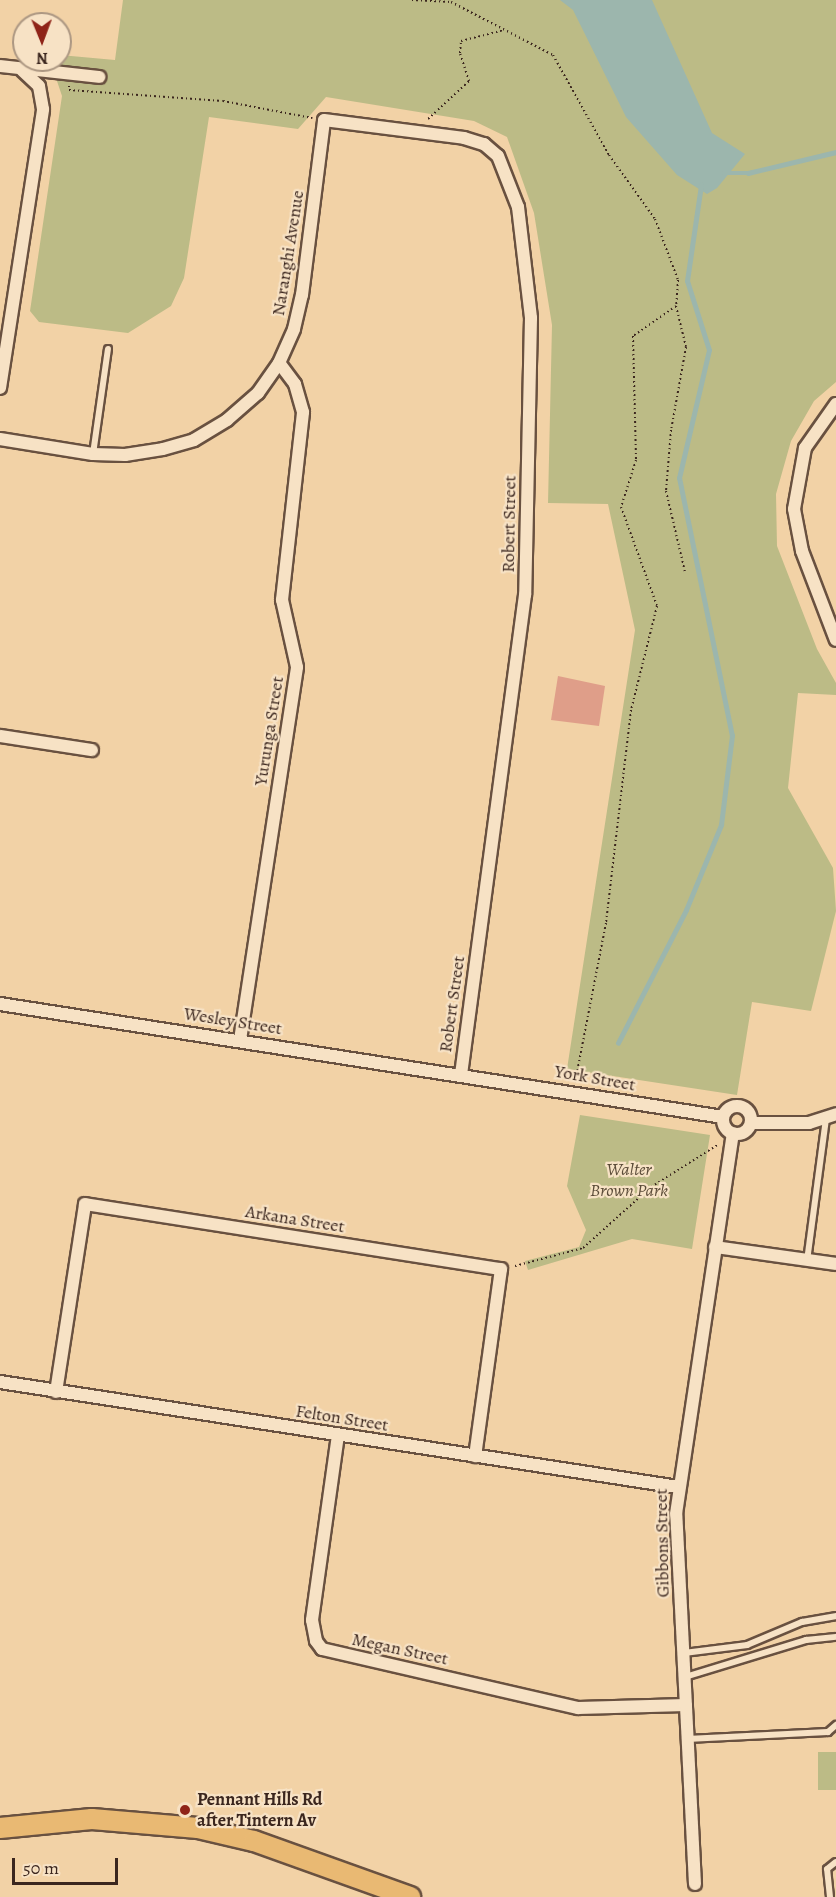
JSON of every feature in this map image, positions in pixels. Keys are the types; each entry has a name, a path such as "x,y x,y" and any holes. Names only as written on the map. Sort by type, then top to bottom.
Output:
{"highway":[{"path":"0,1828 92,1819 188,1826 254,1841 410,1897"}],"street":[{"path":"0,388 43,109 39,86 24,72"},
{"path":"46,72 99,77"},
{"name":"Robert Street","path":"324,120 464,138 484,144 498,156 518,207 531,318 524,621 460,1073"},
{"name":"Naranghi Avenue","path":"0,439 93,454 125,455 194,440 227,420 258,393 279,363 294,329 302,295 324,120"},
{"name":"Yurunga Street","path":"240,1040 297,667 282,600 303,412 295,384 279,363"},
{"path":"836,404 805,448 794,509 802,551 836,640"},
{"path":"0,736 92,750"},
{"name":"Wesley Street","path":"0,1004 460,1073"},
{"name":"York Street","path":"460,1073 723,1117"},
{"path":"740,1106 750,1114 751,1123 732,1140 723,1117 731,1107 740,1106"},
{"path":"751,1123 791,1125 831,1116"},
{"name":"Gibbons Street","path":"695,1884 684,1678 678,1487 732,1140"},
{"name":"Arkana Street","path":"56,1392 85,1204 501,1269"},
{"path":"715,1247 807,1262 836,1264"},
{"path":"475,1456 501,1269"},
{"name":"Felton Street","path":"0,1382 678,1487"},
{"name":"Megan Street","path":"338,1435 312,1620 316,1641 322,1648 578,1708 686,1705"}],"lane":[{"path":"93,454 108,349"},
{"path":"807,1262 831,1116"},
{"path":"683,1653 747,1645 802,1622 836,1617"},
{"path":"684,1678 806,1640 836,1636"},
{"path":"687,1739 832,1732 836,1725"},
{"path":"830,1897 827,1869 836,1862"}],"path":[{"path":"412,0 451,2 553,55 609,155 655,219 678,280 676,306 686,347 671,430 666,491 685,572"},
{"path":"414,132 469,81 460,53 460,41 504,30"},
{"path":"69,74 69,90 224,101 324,120"},
{"path":"573,1093 606,923 631,710 657,606 621,507 636,460 633,336 676,306"},
{"path":"501,1269 583,1248 651,1187 717,1143 732,1140"}],"green space":[{"path":"123,0 836,0 836,382 814,401 791,441 776,494 777,546 817,649 836,683 836,695 798,693 788,788 833,868 836,911 811,1011 752,1002 737,1095 567,1069 635,630 608,504 548,503 552,325 534,213 507,137 474,121 326,97 298,129 209,117 184,278 171,306 128,333 39,322 30,311 62,96 54,72 72,72 72,56 115,60"},
{"name":"Walter Brown Park","path":"580,1115 710,1135 692,1249 632,1239 528,1270 525,1261 579,1247 586,1230 567,1186"},
{"path":"818,1752 836,1752 836,1790 818,1790"}],"water":[{"path":"560,0 652,0 712,133 745,154 717,188 707,194 677,175 626,117 573,10"}],"building":[{"path":"558,676 605,686 599,726 551,720"}],"waterway":[{"path":"724,173 748,173 836,152"},
{"path":"618,1043 686,910 721,825 732,736 679,478 709,350 687,281 701,185"}],"place":[{"name":"Pennant Hills Rd after Tintern Av","path":"185,1810"}]}
